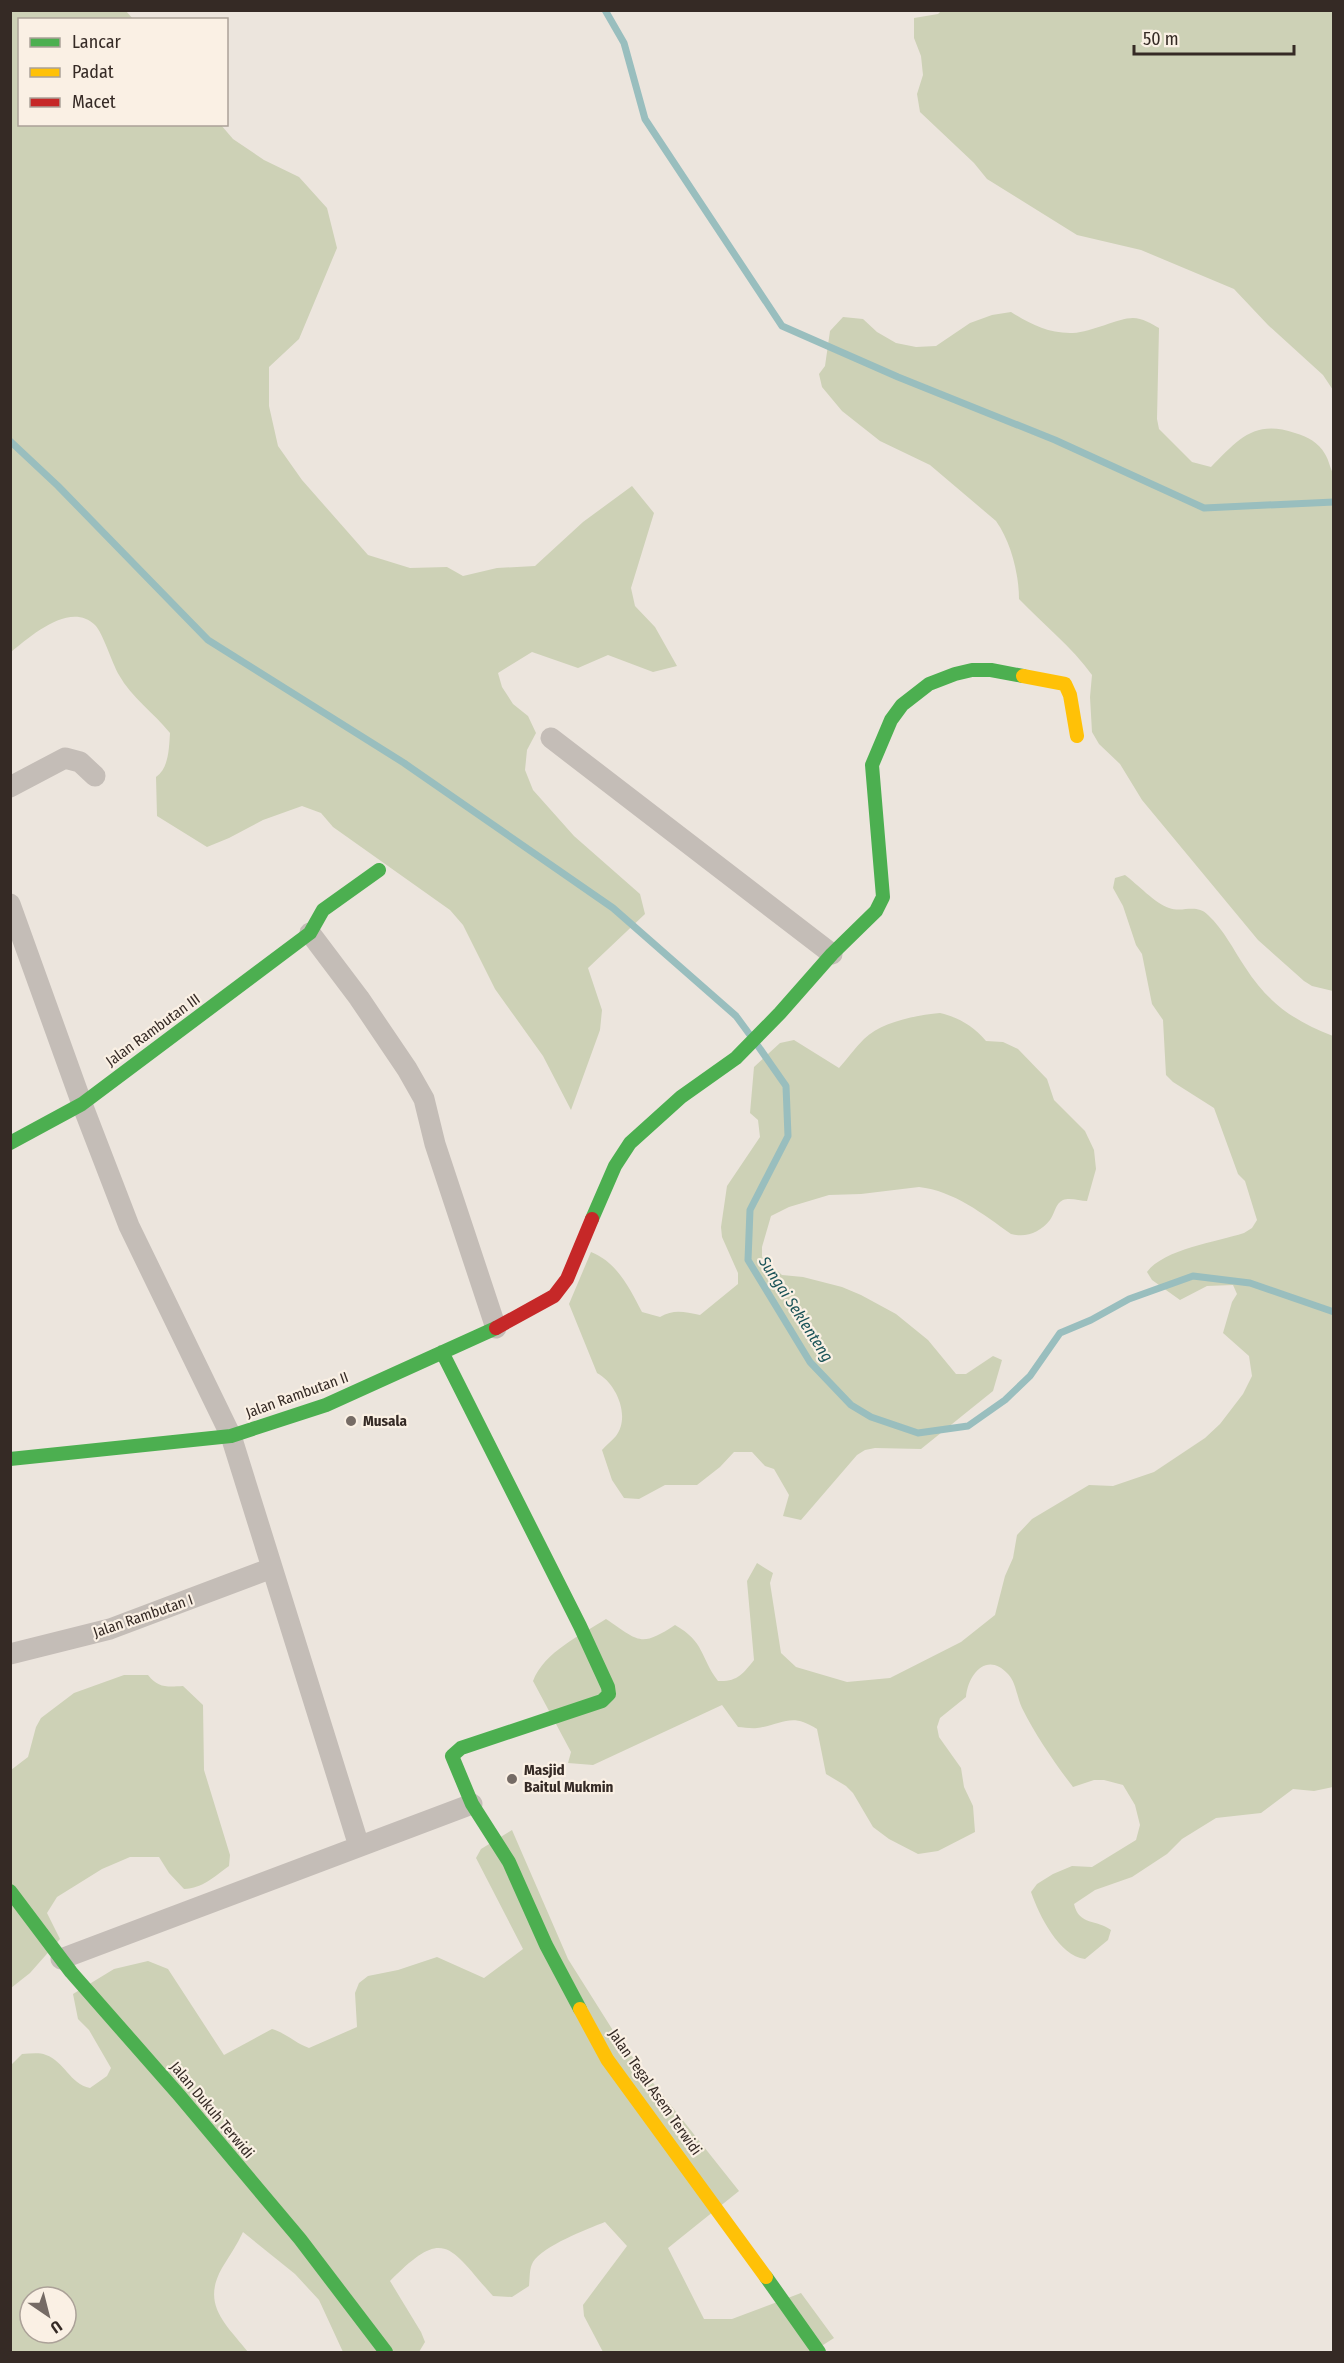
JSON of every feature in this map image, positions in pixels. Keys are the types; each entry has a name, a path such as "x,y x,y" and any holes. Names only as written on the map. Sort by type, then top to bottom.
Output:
{"street":[{"path":"551,738 832,954 876,911 883,897 872,765 891,720 902,705 929,684 943,678 972,670 991,670 1065,684 1070,695 1077,736"},
{"path":"10,787 65,758 80,762 95,776"},
{"path":"379,870 323,910 310,933 371,1015 424,1099 435,1144 496,1328"},
{"path":"10,904 129,1226 231,1436 359,1846"},
{"name":"Jalan Rambutan III","path":"10,1143 82,1104 310,933"},
{"name":"Jalan Rambutan II","path":"10,1459 231,1436 326,1405 496,1328 554,1296 567,1280 615,1166 630,1143 681,1096 736,1058 780,1013 832,954"},
{"name":"Jalan Tegal Asem Terwidi","path":"442,1352 580,1626 608,1687 609,1694 602,1701 456,1751 452,1756 472,1804 509,1862 546,1945 608,2059 819,2352"},
{"name":"Jalan Rambutan I","path":"10,1654 110,1629 272,1569"},
{"path":"61,1959 472,1804"},
{"name":"Jalan Dukuh Terwidi","path":"10,1891 61,1959 300,2239 386,2352"}],"green space":[{"path":"11,11 126,11 132,18 18,18 18,126 222,126 233,139 264,160 299,177 327,208 337,248 299,339 269,367 269,406 278,446 302,480 368,555 410,568 447,567 463,576 497,568 535,566 583,522 632,486 654,513 631,588 635,606 655,627 677,666 653,672 608,655 578,668 532,652 498,673 502,687 513,704 528,716 536,733 527,750 525,770 533,790 574,836 640,894 645,914 588,968 602,1010 600,1030 571,1110 543,1056 495,989 463,925 450,910 333,827 321,813 302,806 263,820 207,847 157,816 156,777 166,763 170,733 124,683 95,625 85,619 74,617 63,619 40,630 11,652"},
{"path":"941,11 1333,11 1333,390 1323,375 1268,325 1234,289 1141,250 1077,235 987,179 974,163 920,112 917,94 923,75 921,56 914,38 914,18 938,14"},
{"path":"1011,312 1040,327 1064,333 1080,332 1133,318 1159,328 1157,419 1159,429 1192,462 1211,467 1230,448 1248,435 1258,430 1268,429 1281,429 1308,438 1319,446 1326,456 1334,475 1333,991 1312,986 1304,981 1258,940 1142,800 1120,764 1099,744 1092,732 1090,697 1092,675 1066,645 1019,599 1018,579 1013,558 996,521 930,465 880,441 842,411 822,387 819,374 825,366 830,331 843,317 863,319 877,332 896,343 916,347 936,346 970,323 992,315"},
{"path":"1125,875 1164,906 1203,911 1219,927 1254,980 1273,1001 1306,1024 1333,1036 1333,1787 1314,1791 1293,1789 1261,1813 1216,1818 1182,1839 1167,1854 1132,1877 1095,1890 1074,1904 1076,1911 1084,1919 1111,1930 1108,1940 1085,1959 1076,1956 1059,1943 1045,1923 1031,1892 1037,1884 1053,1874 1072,1866 1092,1867 1136,1840 1140,1825 1135,1805 1123,1785 1094,1780 1073,1787 1033,1729 1022,1708 1011,1677 1000,1667 986,1665 980,1668 970,1680 966,1697 940,1718 937,1727 939,1737 961,1768 964,1787 973,1806 975,1832 938,1851 918,1854 889,1839 873,1827 853,1793 826,1774 817,1729 808,1724 794,1720 757,1728 738,1727 722,1705 593,1765 568,1763 571,1752 533,1681 538,1671 554,1653 606,1619 633,1637 640,1639 654,1637 675,1625 685,1631 697,1644 718,1681 735,1678 743,1673 754,1660 747,1581 757,1563 773,1573 770,1583 781,1653 796,1667 847,1682 890,1678 961,1642 995,1615 1005,1576 1013,1558 1017,1535 1032,1519 1089,1485 1113,1486 1154,1472 1205,1438 1220,1424 1243,1394 1252,1376 1249,1356 1223,1333 1232,1302 1237,1294 1233,1285 1207,1286 1180,1300 1152,1280 1147,1272 1165,1257 1191,1247 1244,1233 1252,1228 1257,1220 1245,1181 1238,1174 1214,1108 1173,1082 1166,1075 1163,1020 1152,1004 1142,954 1136,945 1123,906 1113,888 1115,878"},
{"path":"940,1013 966,1023 986,1041 1003,1042 1018,1049 1047,1079 1054,1100 1085,1131 1094,1150 1096,1169 1087,1201 1063,1200 1046,1224 1033,1233 1022,1235 1011,1234 968,1204 932,1189 919,1187 861,1194 829,1195 789,1207 771,1216 762,1247 762,1257 782,1275 803,1277 842,1287 896,1314 928,1340 956,1374 966,1374 993,1356 1002,1360 993,1391 921,1449 875,1448 857,1455 801,1520 783,1516 789,1495 774,1469 765,1466 752,1452 734,1452 720,1467 697,1485 665,1485 639,1499 624,1498 612,1480 602,1450 616,1436 620,1428 622,1410 610,1384 597,1373 569,1304 591,1252 615,1269 642,1312 660,1317 675,1312 700,1315 738,1284 738,1273 722,1237 721,1227 727,1186 760,1137 758,1120 750,1113 754,1067 780,1043 794,1040 839,1068 864,1039 880,1028 910,1018"},
{"path":"124,1675 148,1675 163,1686 183,1686 203,1705 204,1770 230,1855 229,1866 203,1884 184,1889 169,1873 159,1857 130,1857 102,1869 57,1897 47,1913 60,1939 30,1973 11,1988 11,1770 28,1757 36,1727 41,1718 74,1693"},
{"path":"512,1830 568,1959 619,2040 739,2191 668,2248 704,2319 732,2319 801,2293 834,2338 812,2352 603,2352 584,2316 583,2305 627,2246 605,2222 566,2239 538,2256 531,2268 529,2286 512,2297 493,2296 456,2255 446,2249 435,2248 423,2253 390,2281 421,2332 425,2342 419,2352 343,2352 319,2300 295,2274 243,2232 222,2268 214,2293 219,2313 248,2352 11,2352 11,2065 22,2054 43,2054 58,2062 77,2082 90,2088 107,2076 111,2068 89,2030 78,2019 73,1994 114,1969 148,1961 168,1969 224,2055 272,2029 309,2048 357,2027 355,1993 359,1983 368,1976 398,1970 437,1957 484,1978 523,1949 476,1858 481,1849"}],"waterway":[{"path":"605,10 624,43 645,119 782,326 898,377 1055,440 1204,508 1334,502"},
{"path":"10,441 58,486 208,640 404,763 613,908 736,1016 750,1035"},
{"name":"Sungai Seklenteng","path":"758,1046 786,1086 788,1136 750,1210 748,1260 810,1362 851,1405 871,1417 918,1433 968,1426 1005,1400 1030,1376 1060,1333 1091,1320 1129,1299 1193,1276 1250,1283 1334,1312"}],"traffic: fast":[{"path":"592,1219 615,1166 630,1143 681,1097 736,1058 780,1013 832,954 876,911 883,897 872,765 891,720 902,705 929,684 955,674 972,670 991,670 1023,676"},
{"path":"10,1143 82,1104 310,933 323,910 379,870"},
{"path":"10,1459 231,1436 326,1405 496,1328"},
{"path":"442,1352 580,1626 608,1687 609,1694 602,1701 461,1748 452,1756 472,1804 509,1862 546,1945 580,2009"},
{"path":"10,1891 71,1972 179,2095 300,2239 386,2352"},
{"path":"766,2277 819,2352"}],"traffic: slow":[{"path":"1023,676 1065,684 1070,695 1077,736"},
{"path":"580,2009 607,2059 766,2277"}],"traffic: jam":[{"path":"496,1328 554,1296 567,1279 592,1219"}],"place":[{"name":"Musala","path":"351,1421"},
{"name":"Masjid Baitul Mukmin","path":"512,1779"}]}
